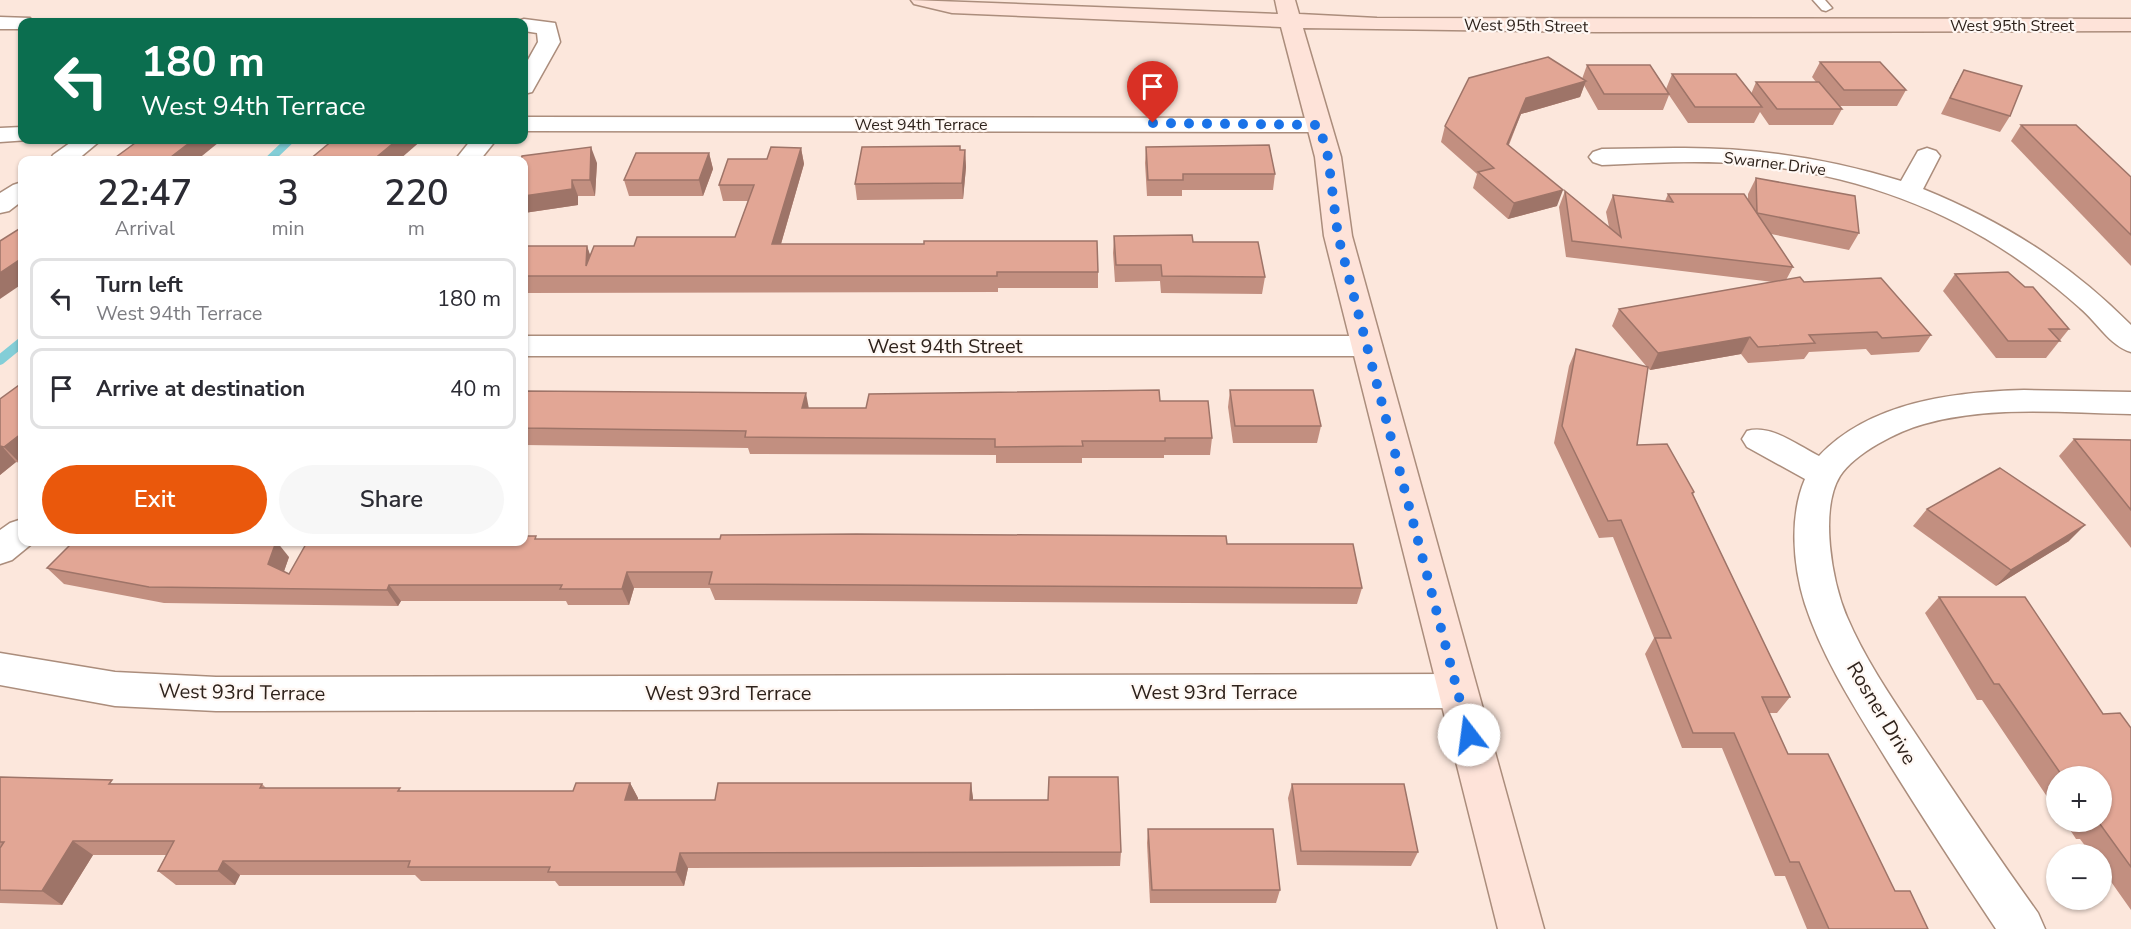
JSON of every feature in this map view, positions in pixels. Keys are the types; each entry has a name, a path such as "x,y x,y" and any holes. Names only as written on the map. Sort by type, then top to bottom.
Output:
{"main road":[{"name":"West 95th Street","path":"921,0 952,6 1287,8 1823,4 2131,8"},
{"name":"West 95th Street","path":"1180,0 1596,26 2131,25"},
{"path":"1287,8 1328,157 1338,236 1521,929"}],"street":[{"path":"0,23 18,23"},
{"path":"528,26 547,28 549,42 528,80"},
{"name":"West 94th Terrace","path":"528,124 1319,125"},
{"path":"0,135 18,134"},
{"path":"67,156 84,144"},
{"path":"470,156 481,144"},
{"path":"1909,191 1927,156"},
{"name":"Swarner Drive","path":"1602,157 1748,157 1841,172 1909,191 1950,208 2020,246 2081,291 2131,342"},
{"path":"0,206 18,193"},
{"name":"West 94th Street","path":"528,346 1367,346"},
{"name":"Rosner Drive","path":"2022,929 1947,820 1868,694 1827,616 1817,579 1813,548 1815,507 1824,474 1837,458 1888,425 1917,414 1984,402 2131,402"},
{"path":"1758,440 1824,474"},
{"path":"0,550 18,535"},
{"name":"West 93rd Terrace","path":"0,669 115,689 216,694 1458,691"}],"building":[{"path":"1548,57 1586,81 1526,98 1507,144 1563,190 1514,203 1478,172 1494,168 1445,126 1469,78"},
{"path":"1820,62 1880,62 1906,90 1844,90"},
{"path":"1587,65 1650,65 1669,94 1604,94"},
{"path":"1964,70 2022,86 2010,116 1950,98"},
{"path":"1672,74 1736,74 1762,107 1695,107"},
{"path":"1756,82 1819,82 1842,109 1777,109"},
{"path":"2021,125 2076,125 2131,177 2131,235"},
{"path":"134,144 188,144 172,156 117,156"},
{"path":"328,144 392,144 378,156 314,156"},
{"path":"1269,145 1275,174 1183,174 1183,180 1148,180 1146,147"},
{"path":"960,146 960,150 965,150 962,183 855,184 862,147"},
{"path":"591,147 590,180 572,180 572,189 528,195 528,156 522,156"},
{"path":"771,147 801,148 772,244 1097,241 1098,272 997,272 997,276 528,276 528,246 587,246 586,266 594,246 634,246 637,237 735,237 754,185 719,185 728,159 767,159"},
{"path":"636,153 709,153 699,180 624,180"},
{"path":"1756,178 1855,196 1859,233 1757,213"},
{"path":"1565,191 1621,237 1613,195 1673,202 1668,194 1744,194 1793,267 1572,241"},
{"path":"18,230 18,261 0,273 0,241"},
{"path":"1192,235 1193,242 1258,242 1265,277 1162,276 1161,265 1116,265 1114,236"},
{"path":"2008,272 2025,287 2033,287 2069,329 2049,329 2060,341 2008,341 1955,274"},
{"path":"1800,277 1804,282 1881,278 1931,335 1882,338 1877,332 1809,335 1815,343 1758,347 1750,337 1658,353 1619,309"},
{"path":"1576,349 1648,367 1637,445 1667,444 1694,492 1692,493 1790,697 1762,697 1788,754 1828,754 1895,891 1910,891 1928,929 1829,929 1799,862 1790,862 1734,733 1693,733 1655,638 1671,638 1621,520 1608,521 1562,426"},
{"path":"18,386 18,436 4,447 0,446 0,399"},
{"path":"1159,390 1160,401 1208,401 1212,438 1165,438 1165,441 1082,441 1083,446 995,447 995,439 745,437 746,431 528,428 528,391 806,393 802,408 866,408 869,394"},
{"path":"1230,390 1313,390 1321,426 1235,426"},
{"path":"2074,439 2131,440 2131,510"},
{"path":"2000,468 2085,525 2011,570 1927,509"},
{"path":"721,535 1226,536 1227,544 1353,544 1362,588 709,584 712,572 627,572 622,589 560,589 562,585 389,585 387,590 149,587 47,568 69,546 275,546 268,564 289,574 305,546 528,546 528,536 536,536 535,539 720,539"},
{"path":"1939,597 2025,597 2103,714 2120,713 2131,728 2131,867 2106,832 2112,832 2112,766 2055,766 1999,684 1994,684"},
{"path":"0,777 112,780 109,784 262,784 260,788 400,788 398,791 573,791 576,783 630,783 625,800 715,800 718,783 971,783 970,800 1048,800 1049,777 1118,777 1121,852 680,853 676,872 548,872 550,867 408,867 410,861 223,861 218,871 158,871 174,841 73,841 42,891 0,890 0,848 4,842 0,842"},
{"path":"1292,784 1404,784 1418,852 1301,851"},
{"path":"1148,829 1273,829 1280,890 1152,890"}],"waterway":[{"path":"273,156 286,144"},
{"path":"0,360 18,345"}],"route":[{"path":"1153,123 1319,125 1328,157 1338,236 1469,735"}]}
